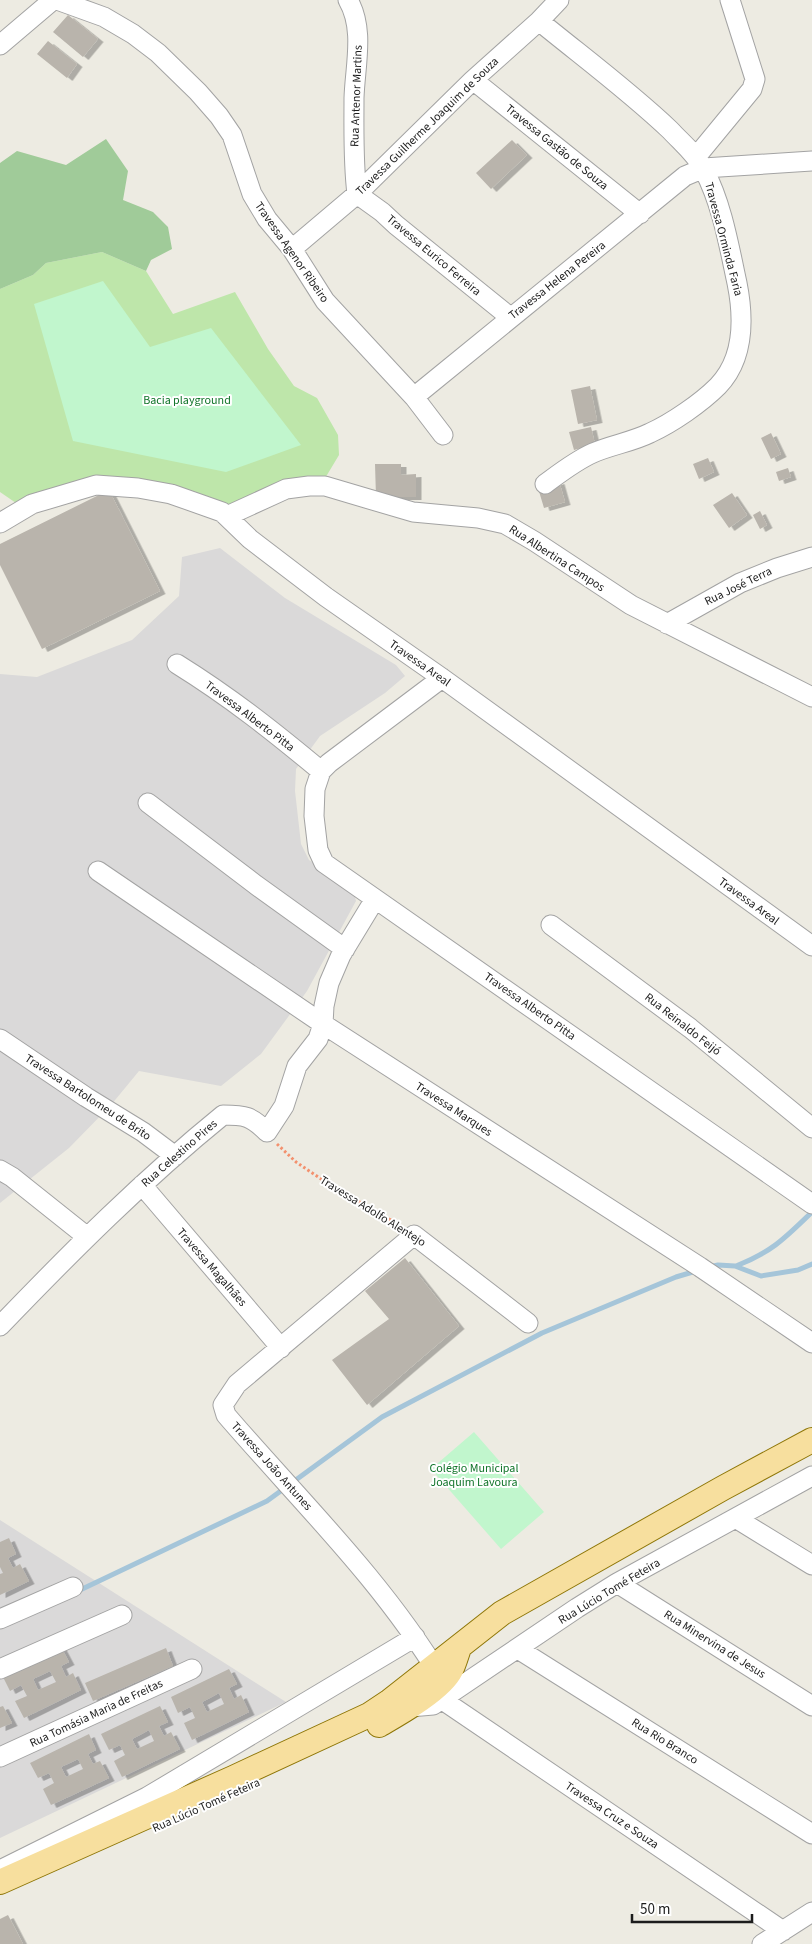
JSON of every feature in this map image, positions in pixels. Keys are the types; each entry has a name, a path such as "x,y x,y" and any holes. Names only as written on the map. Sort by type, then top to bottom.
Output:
{"main road":[{"name":"Rua Lúcio Tomé Feteira","path":"0,1899 349,1740 400,1704 439,1682 451,1671 460,1647 502,1613 812,1440"},
{"name":"Rua Lúcio Tomé Feteira","path":"0,1882 233,1778 369,1714 400,1704"}],"street":[{"path":"0,45 53,0"},
{"name":"Travessa Agenor Ribeiro","path":"57,0 104,17 133,34 158,53 198,92 219,116 232,135 252,194 267,219 292,249 325,301 414,397 443,435"},
{"name":"Rua Antenor Martins","path":"348,0 354,11 358,34 354,96 354,168 357,194"},
{"name":"Travessa Guilherme Joaquim de Souza","path":"292,249 357,194 473,80 539,21 559,0"},
{"path":"700,162 752,89 755,80 730,0"},
{"name":"Travessa Orminda Faria","path":"539,21 644,106 700,162 717,202 740,298 742,324 738,352 734,364 718,386 685,412 650,433 592,454 563,470 545,484"},
{"name":"Travessa Gastão de Souza","path":"473,80 640,214"},
{"path":"700,162 812,161"},
{"name":"Travessa Helena Pereira","path":"414,397 510,317 640,214 700,162"},
{"name":"Travessa Eurico Ferreira","path":"357,194 382,212 510,317"},
{"name":"Travessa Areal","path":"0,523 32,504 96,485 138,488 171,494 222,512 250,538 326,597 442,678 812,946"},
{"name":"Rua Albertina Campos","path":"227,516 286,489 325,486 413,512 478,518 505,524 631,605 812,696"},
{"name":"Rua José Terra","path":"667,624 740,583 777,568 812,557"},
{"name":"Travessa Alberto Pitta","path":"177,664 215,687 259,719 321,771 315,789 314,816 318,850 324,863 810,1203"},
{"path":"321,771 442,678"},
{"path":"148,803 345,950"},
{"name":"Travessa Marques","path":"98,871 324,1024 700,1267 812,1344"},
{"path":"267,1132 284,1106 297,1066 318,1039 324,1024 324,1006 329,983 345,950 375,899"},
{"name":"Rua Reinaldo Feijó","path":"551,924 690,1028 812,1128"},
{"name":"Travessa Bartolomeu de Brito","path":"0,1040 143,1132 175,1156"},
{"name":"Rua Celestino Pires","path":"0,1326 86,1236 223,1115 242,1115 254,1119 267,1132"},
{"path":"0,1170 12,1176 86,1236"},
{"name":"Travessa Magalhães","path":"142,1185 281,1348"},
{"name":"Travessa Adolfo Alentejo","path":"414,1235 528,1323"},
{"name":"Travessa João Antunes","path":"414,1235 236,1384 226,1398 224,1405 226,1415 350,1552 415,1637 439,1682"},
{"name":"Rua Lúcio Tomé Feteira","path":"439,1682 518,1649 576,1608 617,1583 737,1519 812,1476"},
{"path":"737,1519 812,1565"},
{"name":"Rua Minervina de Jesus","path":"617,1583 812,1706"},
{"path":"0,1619 73,1587"},
{"path":"0,1669 122,1615"},
{"path":"0,1870 147,1797 415,1637"},
{"name":"Rua Rio Branco","path":"518,1649 812,1834"},
{"name":"Rua Tomásia Maria de Freitas","path":"0,1756 192,1668"},
{"name":"Travessa Cruz e Souza","path":"439,1682 783,1931"},
{"path":"762,1944 812,1912"}],"path":[{"name":"Travessa Adolfo Alentejo","path":"267,1132 296,1162 330,1185 414,1235"}],"shaded area":[{"path":"220,548 285,598 396,665 405,676 385,693 320,736 296,769 295,791 301,844 309,860 353,889 356,901 307,991 261,1054 221,1086 139,1071 111,1105 69,1148 0,1203 0,674 37,677 132,640 179,596 182,557"},
{"path":"0,1520 286,1702 0,1838"}],"green space":[{"path":"106,139 128,171 123,200 153,212 168,227 172,249 151,260 146,271 102,252 46,263 33,275 0,289 0,163 17,151 66,165"},
{"path":"102,252 146,271 173,314 235,292 268,349 294,386 317,398 338,435 339,455 324,480 222,511 160,483 16,503 0,492 0,289 33,275 46,263"},
{"name":"Bacia playground","path":"103,281 150,347 211,328 301,445 226,472 73,441 34,304"},
{"name":"Colégio Municipal Joaquim Lavoura","path":"474,1432 544,1512 501,1549 431,1469"}],"building":[{"path":"68,15 98,39 83,57 53,32"},
{"path":"48,41 77,64 67,78 37,54"},
{"path":"512,140 527,155 491,189 476,173"},
{"path":"590,386 597,420 578,424 571,390"},
{"path":"591,427 595,444 574,450 569,432"},
{"path":"771,433 781,454 771,459 761,438"},
{"path":"708,458 714,472 699,479 693,464"},
{"path":"375,464 401,464 401,475 416,474 416,497 376,497"},
{"path":"788,468 791,477 779,481 776,472"},
{"path":"559,481 565,502 544,508 538,488"},
{"path":"109,490 160,591 42,649 0,565 0,544"},
{"path":"732,493 747,515 729,528 713,505"},
{"path":"760,511 767,525 760,529 753,515"},
{"path":"405,1258 459,1326 367,1405 332,1360 389,1319 365,1291"},
{"path":"9,1538 16,1554 8,1558 13,1568 20,1564 29,1581 0,1595 0,1574 3,1573 0,1567 0,1542"},
{"path":"61,1647 69,1662 61,1666 66,1677 73,1673 81,1690 24,1718 15,1701 27,1696 21,1685 10,1691 2,1675","holes":["50,1671 56,1682 38,1690 33,1679"]},
{"path":"166,1648 173,1666 93,1701 85,1683"},
{"path":"229,1669 237,1684 229,1688 234,1699 241,1695 249,1712 192,1740 184,1723 195,1718 190,1707 178,1713 171,1697","holes":["219,1693 224,1704 207,1712 202,1702"]},
{"path":"3,1706 12,1723 0,1728 0,1707"},
{"path":"160,1706 168,1722 159,1726 164,1736 171,1732 180,1749 122,1777 114,1761 125,1755 120,1745 109,1750 101,1734","holes":["149,1730 154,1741 137,1749 132,1739"]},
{"path":"89,1734 96,1750 88,1754 93,1764 100,1761 109,1778 51,1805 43,1789 54,1783 49,1773 38,1778 30,1763","holes":["78,1759 83,1769 66,1777 61,1767"]},
{"path":"8,1915 23,1944 0,1944 0,1919"}],"waterway":[{"path":"736,1266 769,1250 812,1212"},
{"path":"709,1267 718,1265 735,1266 761,1276 798,1270 812,1264"},
{"path":"78,1591 267,1501 382,1417 542,1333 676,1277 696,1271"}]}
